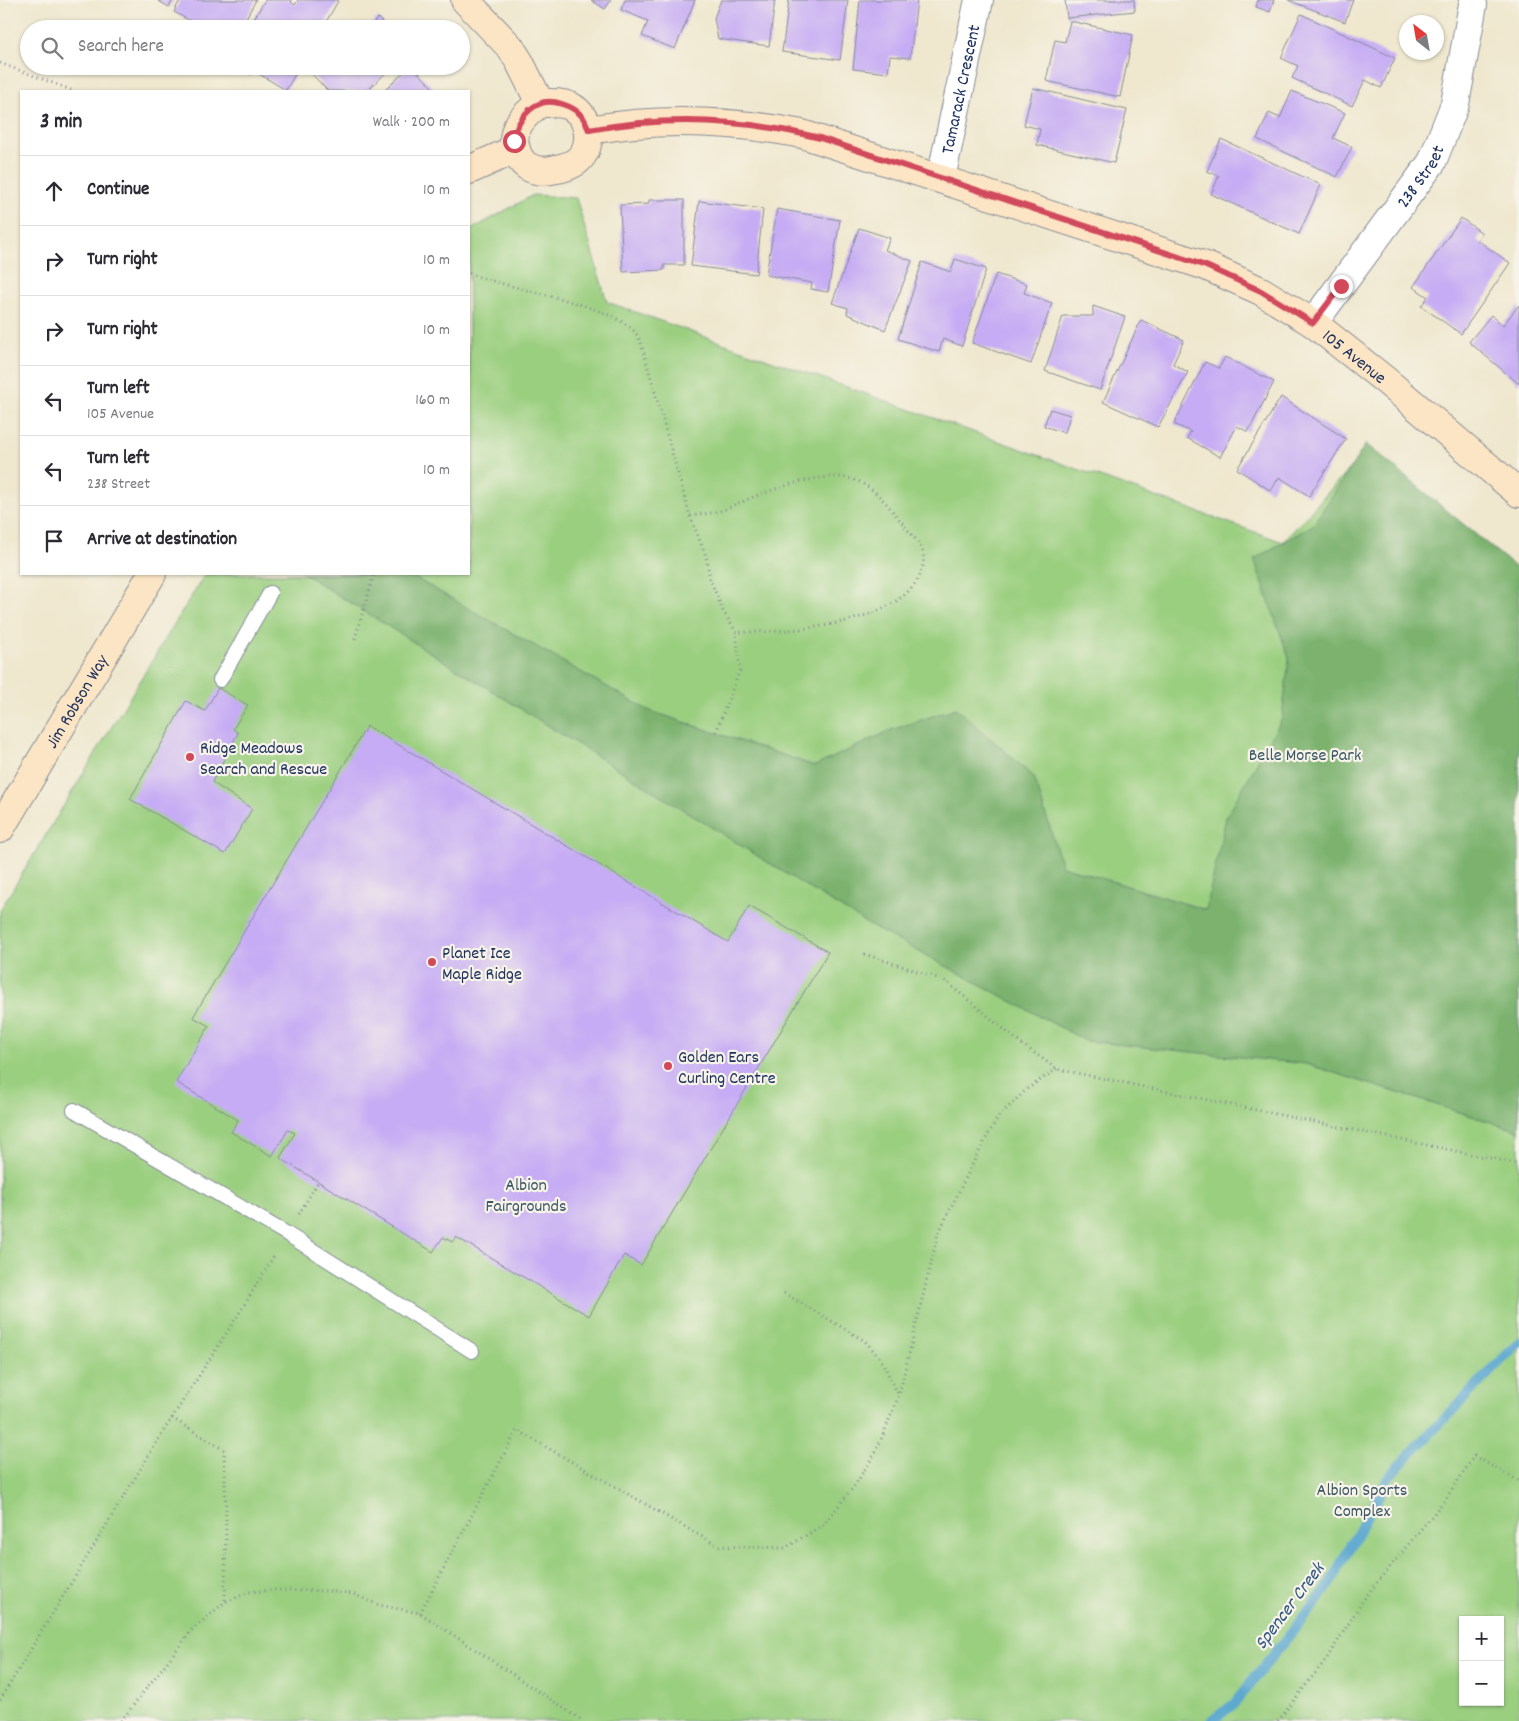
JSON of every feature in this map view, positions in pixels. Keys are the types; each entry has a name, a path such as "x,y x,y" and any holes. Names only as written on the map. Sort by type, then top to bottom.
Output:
{"street":[{"path":"464,0 510,47 540,103"},
{"name":"Tamarack Crescent","path":"941,178 979,0"},
{"name":"238 Street","path":"1313,323 1432,162 1455,104 1473,4"},
{"path":"540,103 560,103 571,107 583,117 589,130 586,148 579,160 567,167 548,171 537,171 525,165 520,158 514,141 515,131 525,114 540,103"},
{"name":"105 Avenue","path":"589,130 625,124 669,121 748,125 784,130 820,138 1206,266 1261,291 1313,323 1385,380 1519,493"},
{"path":"470,170 516,149"},
{"name":"Jim Robson Way","path":"0,829 151,575"}],"lane":[{"path":"220,680 270,593"},
{"path":"74,1110 287,1234 472,1351"}],"path":[{"path":"0,64 20,71"},
{"path":"30,75 71,90"},
{"path":"470,273 594,308 622,322 637,336 645,357 690,516 706,556 710,579 723,611 736,632 740,670 716,732"},
{"path":"690,516 717,512 790,485 822,478 847,478 870,487 892,511 923,551 920,574 914,586 902,597 878,611 809,628 736,632"},
{"path":"355,639 374,575"},
{"path":"864,954 944,980 1024,1045 1057,1069 1519,1164"},
{"path":"420,1613 517,1430 718,1546 785,1548 823,1525 853,1488 876,1452 899,1395 938,1234 998,1117 1027,1089 1057,1069"},
{"path":"0,1700 172,1418 245,1304 318,1182"},
{"path":"784,1293 865,1341 880,1358 899,1395"},
{"path":"172,1418 224,1450 226,1514 224,1602"},
{"path":"1278,1721 1327,1658 1366,1596 1444,1500 1474,1456 1519,1481"},
{"path":"121,1721 192,1630 224,1602 250,1592 273,1590 328,1591 353,1594 379,1605 420,1613 583,1721"}],"green space":[{"name":"Albion Fairgrounds","path":"533,195 576,198 607,302 1283,542 1352,466 1519,1096 1519,1721 0,1721 0,910 204,575 470,575 470,230"},
{"name":"Belle Morse Park","path":"1366,444 1519,570 1519,1131 1306,1064 1086,1041 867,924 306,575 410,575 648,710 815,766 891,730 956,708 1034,777 1062,866 1206,910 1226,817 1282,719 1289,658 1254,559 1313,525"}],"building":[{"path":"157,0 173,0 169,7"},
{"path":"180,0 256,0 245,20 189,20 174,12"},
{"path":"265,0 292,0 291,2 295,5 298,0 338,1 327,20 253,20"},
{"path":"591,0 611,0 605,9"},
{"path":"625,0 695,0 675,49 642,36 648,21 621,10"},
{"path":"721,0 775,0 769,46 718,39 714,18"},
{"path":"789,0 848,0 840,60 782,52"},
{"path":"860,0 917,0 910,58 890,56 888,73 853,69"},
{"path":"1065,0 1134,0 1135,11 1067,18"},
{"path":"1258,0 1274,0 1270,12 1256,7"},
{"path":"1288,0 1353,0 1345,22"},
{"path":"1301,14 1395,58 1381,88 1365,80 1352,106 1292,78 1298,66 1281,58"},
{"path":"1070,21 1133,35 1120,97 1046,81 1055,40 1065,42"},
{"path":"261,75 295,75 286,90"},
{"path":"313,75 384,75 368,90 327,90"},
{"path":"401,75 421,75 435,90 385,90"},
{"path":"1033,88 1127,110 1114,163 1037,145 1040,129 1024,125"},
{"path":"1292,91 1345,113 1333,138 1352,147 1337,177 1257,139 1269,113 1280,118"},
{"path":"1221,139 1321,185 1299,234 1211,194 1219,176 1207,171"},
{"path":"649,200 684,200 684,265 664,265 664,270 623,272 620,205 649,204"},
{"path":"699,201 763,209 756,274 691,266"},
{"path":"777,209 840,220 828,292 811,289 812,283 766,275"},
{"path":"1461,218 1482,233 1477,240 1510,263 1461,334 1421,306 1428,297 1413,287"},
{"path":"859,228 890,238 885,250 912,261 885,330 847,314 848,308 832,303"},
{"path":"955,259 986,269 962,346 943,339 939,352 898,339 922,262 951,272"},
{"path":"996,274 1027,284 1024,293 1052,303 1031,364 972,343"},
{"path":"1519,305 1519,384 1469,342 1491,315 1503,325"},
{"path":"1093,306 1125,317 1100,390 1045,371 1063,316 1093,316"},
{"path":"1141,320 1184,340 1173,364 1188,372 1158,427 1103,402"},
{"path":"1225,357 1274,382 1248,432 1237,426 1220,457 1187,438 1191,432 1174,424 1205,362 1219,368"},
{"path":"1281,397 1346,439 1309,496 1279,477 1271,491 1237,469"},
{"path":"1050,409 1070,415 1065,433 1044,426"},
{"name":"Ridge Meadows Search and Rescue","path":"218,688 248,705 233,729 238,733 212,782 252,809 225,854 130,799 186,701 205,711"},
{"name":"Planet Ice Maple Ridge","path":"367,726 728,942 749,906 828,952 641,1265 624,1255 589,1316 456,1237 452,1242 443,1237 433,1252 280,1158 295,1133 288,1130 272,1156 231,1132 238,1120 176,1082 209,1026 193,1017"}],"waterway":[{"name":"Spencer Creek","path":"1211,1721 1234,1704 1326,1590 1390,1475 1519,1342"}],"place":[{"name":"Ridge Meadows Search and Rescue","path":"190,757"},
{"name":"Planet Ice Maple Ridge","path":"432,962"},
{"name":"Golden Ears Curling Centre","path":"668,1066"}],"route":[{"path":"514,141 515,131 525,114 540,103 560,103 571,107 583,117 589,130 625,124 669,121 727,123 784,130 820,138 1206,266 1261,291 1313,323 1341,286"}],"park label":[{"name":"Albion Sports Complex","path":"1362,1499"}]}
